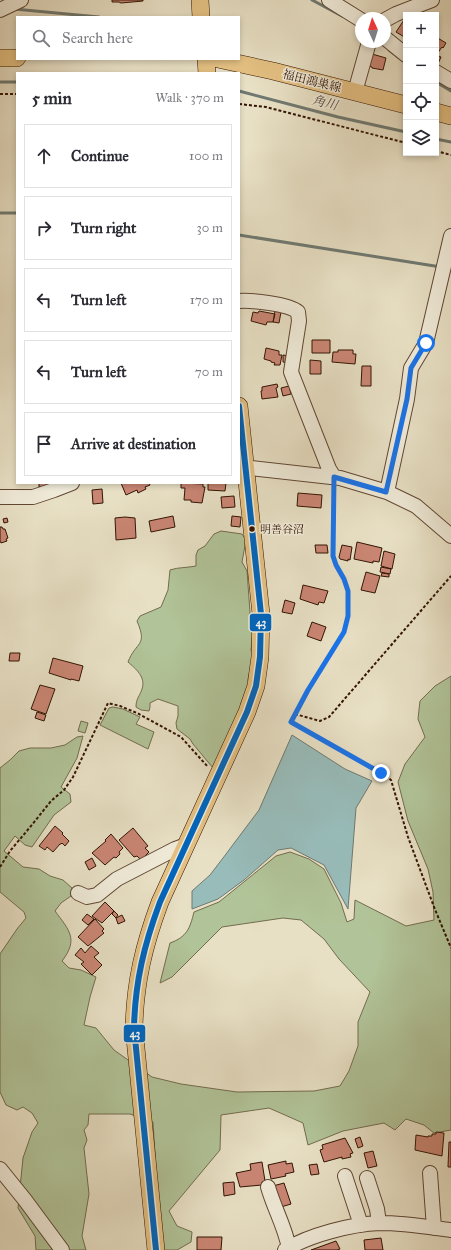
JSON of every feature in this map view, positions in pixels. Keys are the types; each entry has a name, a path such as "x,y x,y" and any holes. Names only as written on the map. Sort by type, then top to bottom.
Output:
{"main road":[{"path":"200,0 201,16"},
{"path":"0,58 16,58"},
{"path":"206,60 207,72"},
{"name":"福田鴻巣線","path":"223,60 273,71 403,104"},
{"path":"439,113 451,116"},
{"path":"156,1250 148,1162 139,1092 134,1012 142,960 148,934 160,902 247,712 256,686 260,657 261,614 240,415"}],"street":[{"path":"0,10 21,0"},
{"path":"329,0 355,16"},
{"path":"391,17 432,0"},
{"path":"391,43 403,52"},
{"path":"355,92 368,48"},
{"path":"439,74 451,81"},
{"path":"386,492 407,399 411,368 426,343 451,236"},
{"path":"240,301 252,300 290,308 298,312 299,320 291,372 329,469 334,477"},
{"path":"243,468 334,477 386,492 416,506 451,536"},
{"path":"0,497 33,496 69,484"},
{"path":"78,893 87,897 97,895 117,879 175,849 186,845"},
{"path":"0,1169 62,1250"},
{"path":"430,1173 434,1228"},
{"path":"345,1176 362,1225"},
{"path":"367,1178 380,1223"},
{"path":"268,1188 287,1237 287,1249 311,1237 362,1225 380,1223 451,1230"}],"path":[{"path":"0,94 16,94"},
{"path":"240,104 266,106 403,142"},
{"path":"439,152 451,155"},
{"path":"334,477 333,556 348,591 348,616 342,636 308,690 291,722 391,780 411,844 451,948"},
{"path":"296,714 320,721 329,717 451,576"},
{"path":"0,867 10,851 51,801 64,790 73,777 108,703 137,713 181,737 217,777"}],"green space":[{"path":"221,531 242,534 246,540 242,562 247,571 251,626 253,633 251,650 253,658 248,679 249,687 241,703 241,714 213,768 190,739 177,729 176,723 178,706 158,699 150,703 149,711 141,710 136,707 143,681 140,674 128,662 141,640 140,629 137,621 140,616 161,607 168,590 170,570 196,566 196,555 198,550 205,546 214,534"},
{"path":"451,676 451,1130 434,1133 424,1125 406,1119 395,1130 384,1123 343,1131 308,1145 303,1123 269,1108 221,1115 220,1150 169,1211 177,1226 192,1232 191,1242 177,1250 161,1250 153,1122 130,1114 89,1114 88,1125 84,1130 87,1140 84,1148 89,1194 82,1236 86,1250 36,1250 35,1236 18,1208 23,1158 32,1132 38,1123 32,1113 23,1107 17,1110 6,1105 0,1092 0,954 26,918 24,912 0,892 0,768 19,751 30,748 51,748 65,745 77,737 83,736 77,758 61,787 70,794 71,802 54,815 32,847 25,845 15,836 4,851 23,867 39,869 50,876 63,880 72,888 71,896 61,903 55,911 68,929 71,941 70,947 62,961 69,968 81,970 96,977 84,1025 96,1028 114,1050 152,1077 181,1084 237,1092 314,1091 340,1086 349,1071 358,1046 358,1022 370,992 339,959 324,939 301,920 283,918 222,927 172,977 160,983 170,943 176,941 184,935 191,923 194,912 219,902 276,856 290,852 309,859 324,869 341,903 347,922 354,919 355,900 406,926 434,920 433,892 428,869 408,821 398,782 405,764 425,737 418,719 420,701 435,686"},
{"path":"113,707 123,709 140,717 136,724 154,732 148,749 100,725 109,708"},
{"path":"81,721 88,723 85,733 78,731"}],"water":[{"path":"292,735 345,769 372,781 356,808 348,909 324,865 291,848 278,850 244,880 218,899 192,909 192,891 210,875 259,810"}],"building":[{"path":"112,0 143,1 121,3 112,2"},
{"path":"403,22 403,36 396,32"},
{"path":"439,39 446,43 443,48 442,47 439,51"},
{"path":"372,54 386,58 383,70 369,66"},
{"path":"259,311 275,314 273,322 267,322 266,325 251,321 253,312 258,313"},
{"path":"275,311 281,312 279,323 273,322"},
{"path":"312,340 330,340 330,353 312,353"},
{"path":"266,348 279,351 279,355 282,355 280,365 274,365 275,363 264,359"},
{"path":"338,350 353,350 353,354 356,354 355,364 332,362 333,352 338,352"},
{"path":"283,355 289,356 288,363 283,362"},
{"path":"310,360 321,361 321,374 310,374"},
{"path":"362,366 371,366 371,386 361,386"},
{"path":"277,384 278,387 276,388 278,397 262,399 262,387"},
{"path":"289,386 291,394 283,396 281,388"},
{"path":"39,484 51,484 51,487 39,487"},
{"path":"121,484 150,485 138,493 137,490 126,495"},
{"path":"181,484 203,484 203,487 205,487 202,503 184,500 185,488 181,488"},
{"path":"208,484 226,484 225,491 208,490"},
{"path":"102,489 103,503 93,504 92,490"},
{"path":"298,493 322,495 321,508 297,506"},
{"path":"234,496 235,507 222,508 221,497"},
{"path":"173,516 175,527 151,532 149,521"},
{"path":"232,516 241,517 240,527 231,526"},
{"path":"7,518 8,522 4,523 3,519"},
{"path":"115,518 135,518 136,538 116,540"},
{"path":"0,527 5,529 8,538 6,539 7,541 1,543 0,541"},
{"path":"357,542 382,548 379,562 373,561 373,563 354,559"},
{"path":"315,545 327,545 328,553 316,553"},
{"path":"342,545 352,547 350,560 348,559 348,561 340,559 339,557"},
{"path":"384,551 395,554 392,569 381,566"},
{"path":"381,567 391,569 390,574 380,572"},
{"path":"366,572 380,576 375,593 361,590"},
{"path":"382,573 389,574 389,577 381,576"},
{"path":"303,585 328,591 324,603 319,602 318,605 300,599"},
{"path":"285,600 295,603 292,614 282,612"},
{"path":"312,622 326,627 321,641 307,636"},
{"path":"10,653 20,653 19,661 9,661"},
{"path":"53,658 83,666 79,681 49,673"},
{"path":"40,685 55,689 46,714 31,709"},
{"path":"37,712 46,715 44,721 35,718"},
{"path":"55,826 69,841 65,846 62,843 60,844 53,852 47,847 45,850 39,846"},
{"path":"133,828 148,846 145,848 149,852 141,860 137,856 134,857 119,840"},
{"path":"111,834 123,848 116,858 114,857 105,865 92,853 106,841 105,840"},
{"path":"92,858 96,866 89,870 85,862"},
{"path":"105,902 114,911 102,923 92,916"},
{"path":"114,911 118,915 116,918 112,914"},
{"path":"87,914 94,919 88,925 82,920"},
{"path":"122,915 125,921 118,924 116,918"},
{"path":"95,919 104,929 102,931 104,933 88,946 78,937"},
{"path":"91,946 99,953 94,957 102,965 92,975 81,964 84,962 75,955 81,948 85,953"},
{"path":"436,1132 444,1133 442,1156 415,1150 416,1135 428,1137 432,1136 432,1134 436,1134"},
{"path":"360,1137 363,1146 358,1148 355,1139"},
{"path":"345,1138 353,1153 350,1154 351,1157 342,1159 342,1157 324,1162 320,1150 323,1149 322,1145"},
{"path":"449,1142 451,1142 451,1167 448,1167"},
{"path":"373,1151 377,1166 368,1168 364,1153"},
{"path":"286,1161 286,1164 292,1163 294,1172 285,1174 286,1176 271,1179 268,1165"},
{"path":"262,1162 265,1181 262,1182 262,1185 240,1187 236,1173 251,1170 250,1164"},
{"path":"317,1164 319,1174 311,1175 309,1165"},
{"path":"234,1182 235,1194 224,1196 223,1183"},
{"path":"284,1183 291,1204 281,1207 273,1186"},
{"path":"197,1237 222,1237 221,1250 197,1250"},
{"path":"381,1238 383,1250 365,1250 364,1240"},
{"path":"336,1241 340,1249 311,1250"}],"waterway":[{"name":"角川","path":"312,0 342,16"},
{"name":"角川","path":"14,9 88,16"},
{"name":"角川","path":"389,50 403,61"},
{"name":"角川","path":"0,82 16,82"},
{"name":"角川","path":"439,84 451,91"},
{"name":"角川","path":"240,91 338,117 403,131"},
{"name":"角川","path":"439,140 451,142"},
{"path":"0,213 16,213"},
{"path":"240,235 441,267"}],"transit line":[{"name":"43","path":"156,1250 134,1028 136,995 141,964 149,933 160,902 247,712 256,686 260,657 261,614 240,415"}],"place":[{"name":"明善谷沼","path":"252,529"}],"route":[{"path":"381,773 291,722 308,690 342,636 348,616 348,591 333,556 334,477 386,492 407,399 411,368 426,343"}]}
